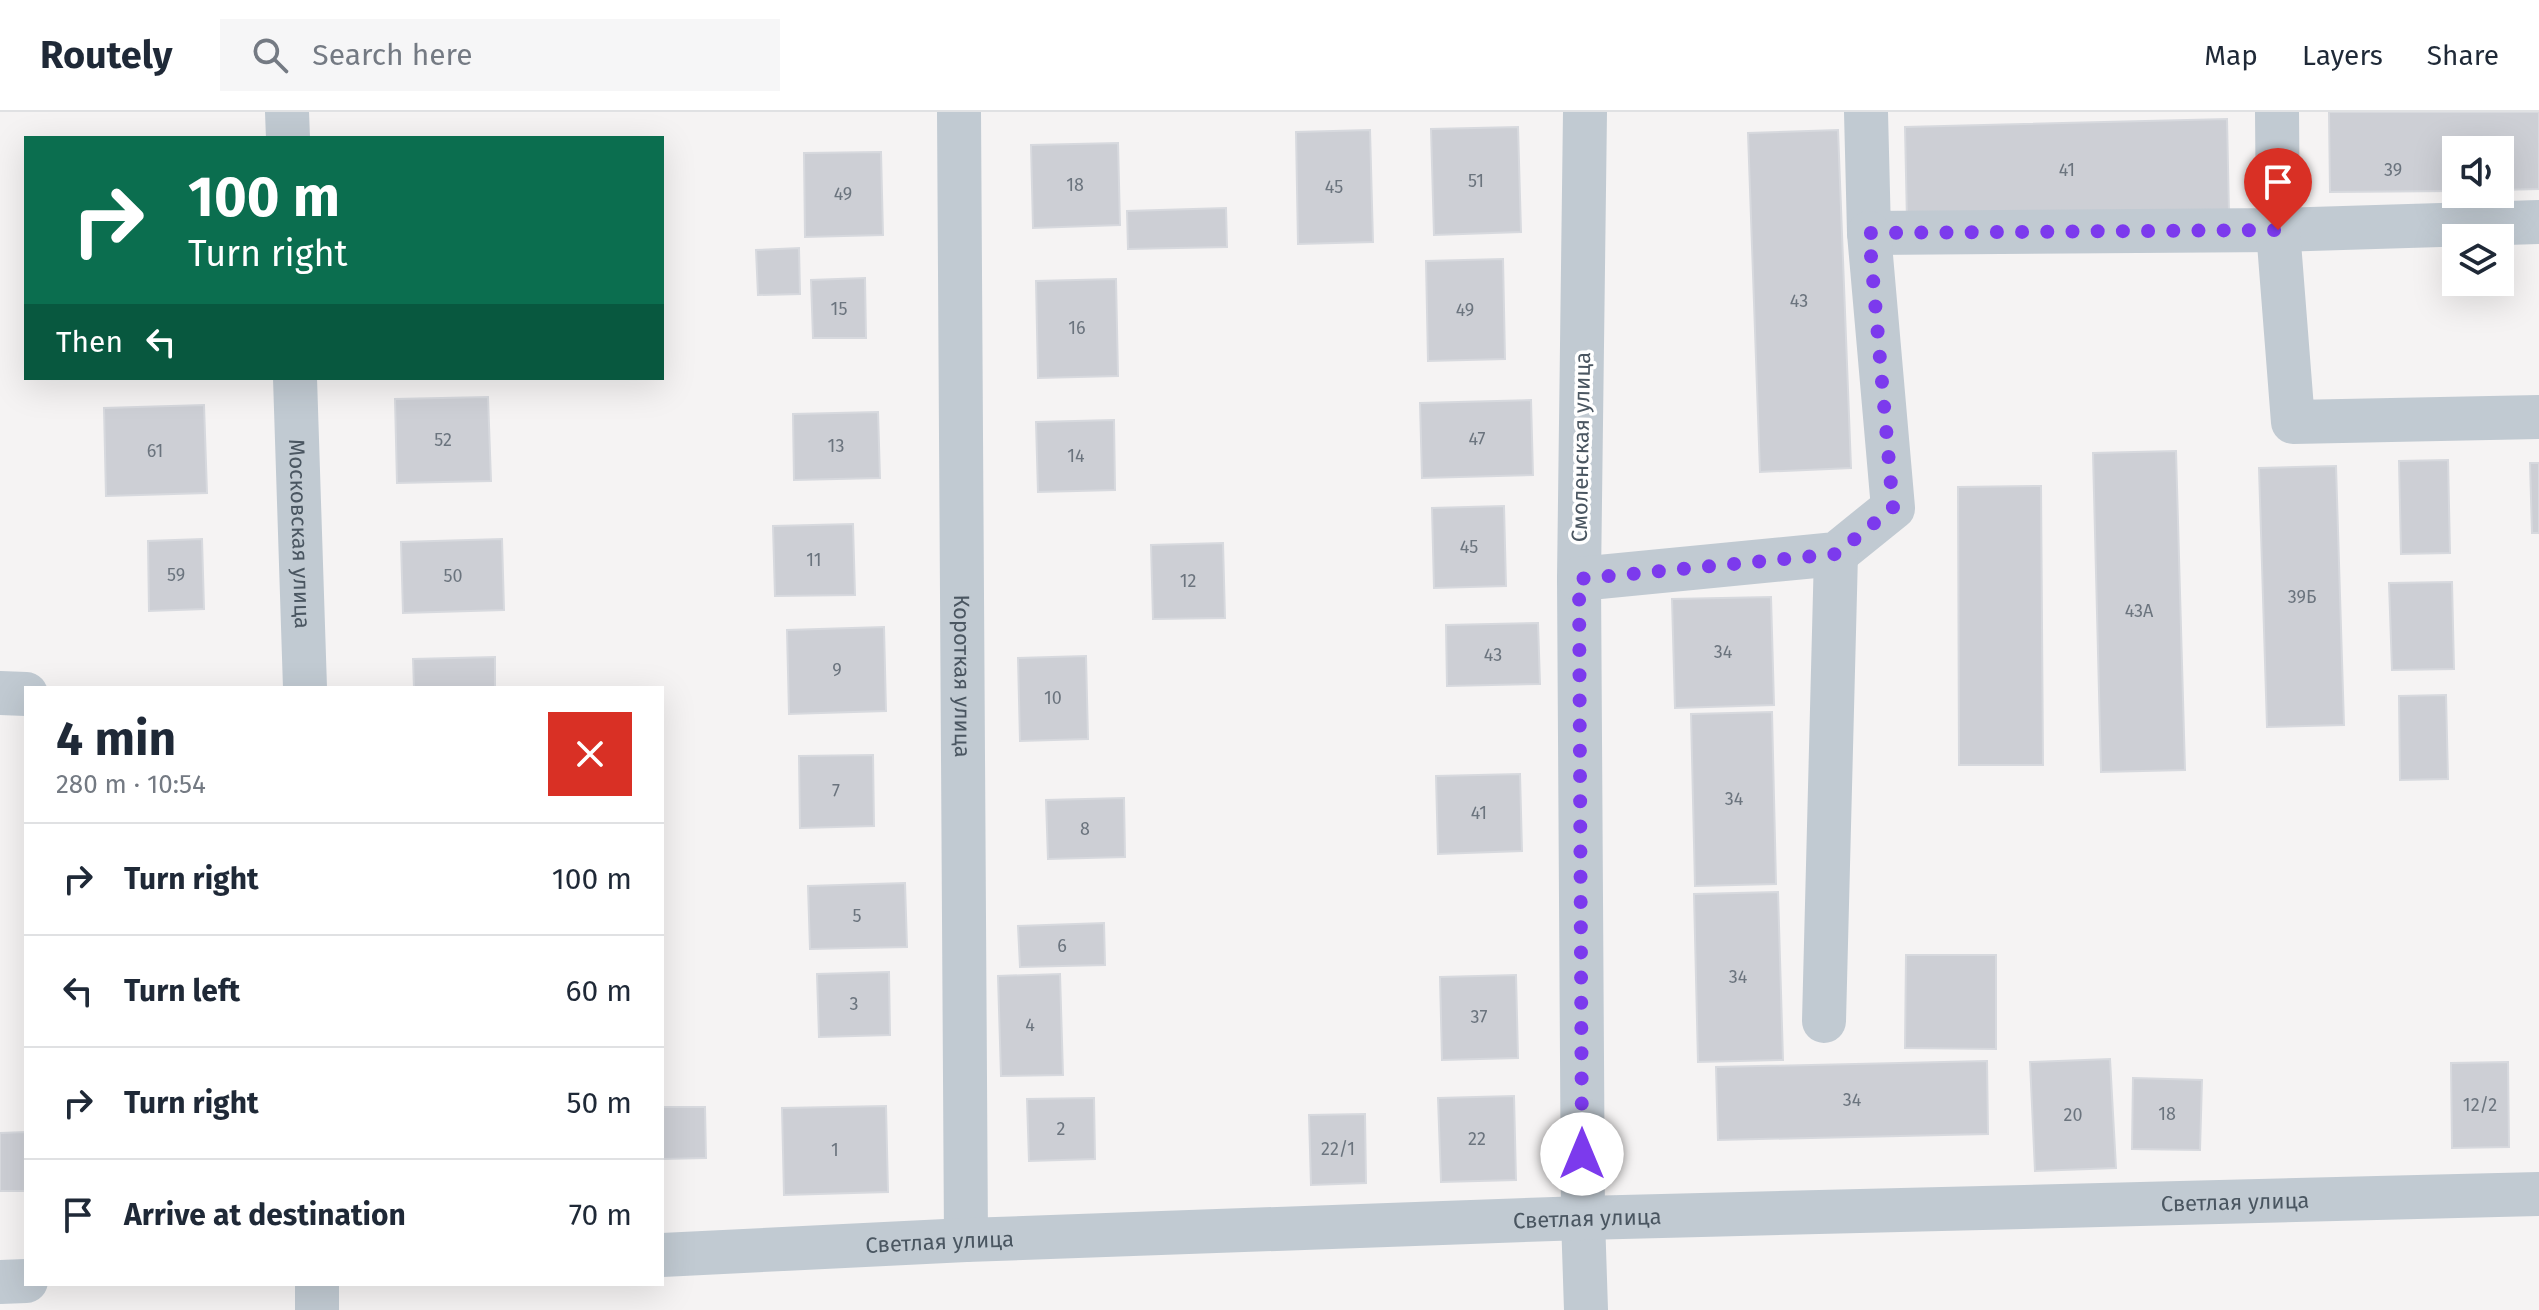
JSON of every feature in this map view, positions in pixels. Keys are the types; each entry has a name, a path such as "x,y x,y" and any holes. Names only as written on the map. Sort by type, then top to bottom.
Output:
{"street":[{"path":"287,112 288,136"},
{"name":"Короткая улица","path":"959,112 966,1240"},
{"name":"Смоленская улица","path":"1585,112 1579,579 1586,1310"},
{"path":"1579,579 1836,554 1893,508 1869,233 1866,112"},
{"path":"2277,112 2278,230 2293,422 2539,417"},
{"path":"1869,233 2278,230 2539,222"},
{"name":"Московская улица","path":"295,380 305,686"},
{"path":"1824,1021 1836,554"},
{"path":"0,693 24,694"},
{"name":"Светлая улица","path":"664,1255 966,1240 1583,1218 2526,1194"},
{"path":"0,1282 24,1281"},
{"path":"317,1286 317,1310"}],"building":[{"path":"2329,112 2539,112 2539,189 2514,190 2514,136 2442,136 2442,191 2330,192"},
{"path":"2227,119 2229,214 1907,221 1905,127"},
{"path":"1518,127 1521,232 1434,235 1431,129"},
{"path":"1370,130 1373,242 1298,244 1296,132"},
{"path":"1838,130 1851,468 1760,472 1748,133"},
{"path":"1118,143 1120,225 1033,228 1031,145"},
{"path":"881,152 883,235 805,237 804,153"},
{"path":"1226,208 1227,247 1128,249 1127,211"},
{"path":"799,248 800,294 758,295 756,250"},
{"path":"1503,259 1505,359 1428,361 1426,261"},
{"path":"865,278 866,338 813,338 811,280"},
{"path":"1116,279 1118,376 1038,378 1036,281"},
{"path":"488,397 491,481 397,483 395,399"},
{"path":"1531,400 1533,475 1422,478 1420,403"},
{"path":"204,405 207,493 106,496 104,408"},
{"path":"878,412 880,478 794,480 793,414"},
{"path":"1114,420 1115,490 1038,492 1036,422"},
{"path":"2176,451 2185,770 2101,772 2093,453"},
{"path":"2448,460 2450,553 2401,554 2399,461"},
{"path":"2530,463 2539,463 2539,533 2532,533"},
{"path":"2336,466 2344,725 2267,727 2259,468"},
{"path":"2041,486 2043,765 1959,765 1958,487"},
{"path":"1504,506 1506,586 1434,588 1432,508"},
{"path":"853,524 855,595 775,596 773,526"},
{"path":"202,539 204,609 149,611 148,541"},
{"path":"502,539 504,610 403,613 401,542"},
{"path":"1223,543 1225,618 1153,619 1151,545"},
{"path":"2452,582 2454,669 2392,670 2389,583"},
{"path":"1771,597 1774,705 1675,708 1672,599"},
{"path":"1538,623 1540,684 1447,686 1446,625"},
{"path":"884,627 886,711 789,714 787,630"},
{"path":"1086,656 1088,739 1020,741 1018,658"},
{"path":"495,657 495,686 414,686 413,659"},
{"path":"2446,695 2448,779 2400,780 2399,696"},
{"path":"1772,712 1776,884 1695,886 1691,714"},
{"path":"873,755 874,826 800,828 799,756"},
{"path":"1520,774 1522,851 1438,854 1436,776"},
{"path":"1124,798 1125,857 1048,859 1046,800"},
{"path":"905,883 907,947 810,949 808,886"},
{"path":"1778,892 1783,1060 1698,1062 1694,894"},
{"path":"1104,923 1105,965 1020,967 1018,926"},
{"path":"1906,955 1996,955 1996,1049 1905,1048"},
{"path":"889,972 890,1035 819,1037 817,974"},
{"path":"1060,974 1063,1075 1001,1076 998,976"},
{"path":"1516,975 1518,1058 1442,1060 1440,977"},
{"path":"2110,1059 2116,1168 2035,1171 2030,1062"},
{"path":"1987,1061 1988,1134 1718,1140 1716,1067"},
{"path":"2508,1062 2509,1147 2452,1148 2451,1063"},
{"path":"2133,1078 2202,1080 2200,1150 2132,1149"},
{"path":"1514,1096 1516,1180 1441,1182 1438,1098"},
{"path":"1094,1098 1095,1159 1029,1161 1027,1099"},
{"path":"886,1106 888,1192 784,1195 782,1108"},
{"path":"664,1107 705,1107 706,1158 664,1159"},
{"path":"1365,1114 1366,1183 1311,1185 1309,1115"},
{"path":"24,1132 24,1191 0,1191 0,1133"}],"route":[{"path":"1582,1154 1579,579 1836,554 1893,508 1869,233 2278,230"}]}
